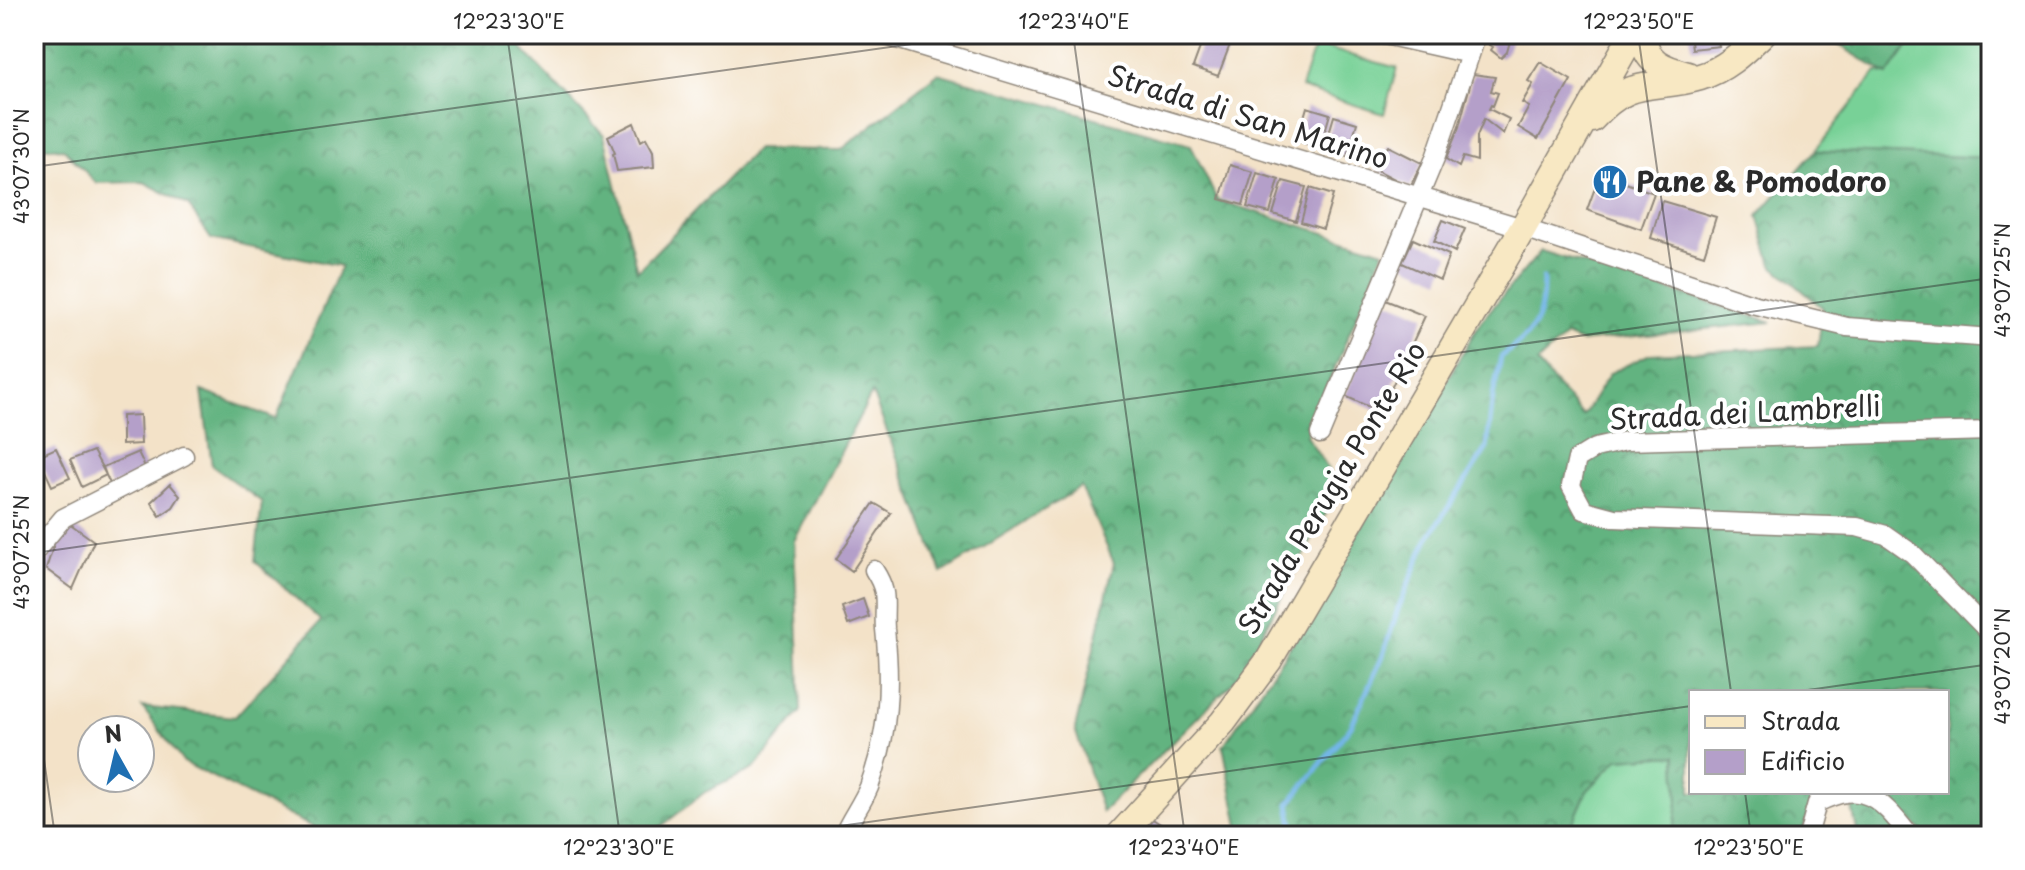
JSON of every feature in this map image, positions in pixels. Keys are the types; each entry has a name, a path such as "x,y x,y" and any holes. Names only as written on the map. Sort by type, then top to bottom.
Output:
{"main road":[{"name":"Strada Perugia Ponte Rio","path":"1119,836 1223,722 1269,660 1523,228 1633,34"},
{"path":"1644,34 1646,51 1653,63 1697,78"},
{"name":"Strada Perugia Ponte Rio","path":"1566,149 1602,107 1626,90 1647,84 1697,78 1728,65 1762,34"}],"street":[{"name":"Strada di San Marino","path":"880,34 1417,197"},
{"path":"1380,34 1470,54"},
{"name":"Strada Perugia Ponte Rio","path":"1320,434 1435,158 1477,34"},
{"path":"1417,197 1523,228 1752,304 1804,317 1847,327 1991,338"},
{"name":"Strada dei Lambrelli","path":"1991,431 1626,441 1595,448 1577,459 1571,486 1584,510 1614,518 1857,527 1886,535 1913,554 1991,634"},
{"path":"34,553 63,518 184,456"},
{"path":"843,836 868,789 888,715 890,668 885,586 874,570"},
{"path":"1808,836 1817,803 1836,794"},
{"path":"1868,794 1886,807 1910,836"}],"green space":[{"path":"34,34 515,34 524,51 604,135 637,271 756,149 841,150 938,73 1191,145 1217,200 1384,251 1306,436 1340,487 1240,675 1102,812 1075,729 1114,563 1081,487 942,573 872,393 794,541 801,711 754,769 705,792 649,836 330,836 183,762 156,726 156,714 147,714 142,707 235,717 321,621 255,561 262,502 212,466 202,391 276,419 341,266 211,239 188,205 144,182 96,183 64,149 41,146 34,105"},
{"path":"1821,34 1924,34 1913,39 1888,75"},
{"path":"1924,34 1991,34 1991,158 1815,151 1877,72 1888,75 1913,39"},
{"path":"1315,45 1397,68 1384,114 1301,88"},
{"path":"1815,151 1991,158 1991,836 1927,836 1879,794 1949,794 1949,690 1689,690 1689,794 1815,794 1801,836 1673,836 1678,803 1676,755 1618,759 1587,791 1567,836 1241,836 1223,746 1300,632 1481,321 1541,251 1772,322 1580,342 1566,336 1537,363 1583,416 1610,373 1650,354 1818,346 1823,308 1772,265 1758,216"},
{"path":"1676,755 1678,803 1673,836 1567,836 1587,791 1618,759"},
{"path":"1850,798 1866,800 1904,836 1858,836"}],"building":[{"path":"1205,34 1234,34 1218,76 1193,67"},
{"path":"1491,34 1512,34 1507,52 1501,58 1491,50"},
{"path":"1690,34 1717,34 1719,46 1692,49"},
{"path":"1540,62 1571,80 1538,139 1518,127 1529,107 1522,103 1533,84 1528,81"},
{"path":"1473,74 1495,77 1491,91 1498,93 1489,109 1509,119 1503,134 1484,119 1477,136 1477,161 1463,157 1459,167 1446,159 1459,127"},
{"path":"1307,107 1330,114 1320,148 1297,141"},
{"path":"1334,116 1357,123 1347,157 1324,150"},
{"path":"634,123 641,141 646,138 653,151 654,167 617,171 615,153 608,136"},
{"path":"1388,146 1422,163 1410,187 1375,169"},
{"path":"1230,165 1253,172 1243,205 1220,199"},
{"path":"1257,173 1279,180 1270,213 1247,207"},
{"path":"1600,174 1654,193 1641,229 1587,210"},
{"path":"1283,181 1306,187 1296,221 1273,214"},
{"path":"1310,188 1333,195 1323,229 1301,222"},
{"path":"1662,201 1716,217 1704,255 1651,238"},
{"path":"1443,220 1465,229 1455,252 1434,241"},
{"path":"1413,239 1449,255 1440,280 1402,263"},
{"path":"1385,300 1425,316 1380,412 1345,396"},
{"path":"140,415 141,444 122,445 122,416"},
{"path":"56,448 70,478 52,486 38,456"},
{"path":"93,451 106,475 82,487 70,460"},
{"path":"138,452 147,471 111,486 103,467"},
{"path":"170,484 180,496 173,507 160,516 151,502"},
{"path":"874,503 891,513 852,571 836,559"},
{"path":"69,523 94,541 73,589 46,569 57,535"},
{"path":"863,599 869,617 848,625 842,607"},
{"path":"1145,814 1174,833 1172,836 1126,836"}],"waterway":[{"path":"1295,836 1289,804 1351,726 1382,658 1398,609 1427,540 1487,448 1501,357 1522,340 1535,324 1541,306 1543,279"}],"place":[{"name":"Pane & Pomodoro","path":"1610,182"}]}
